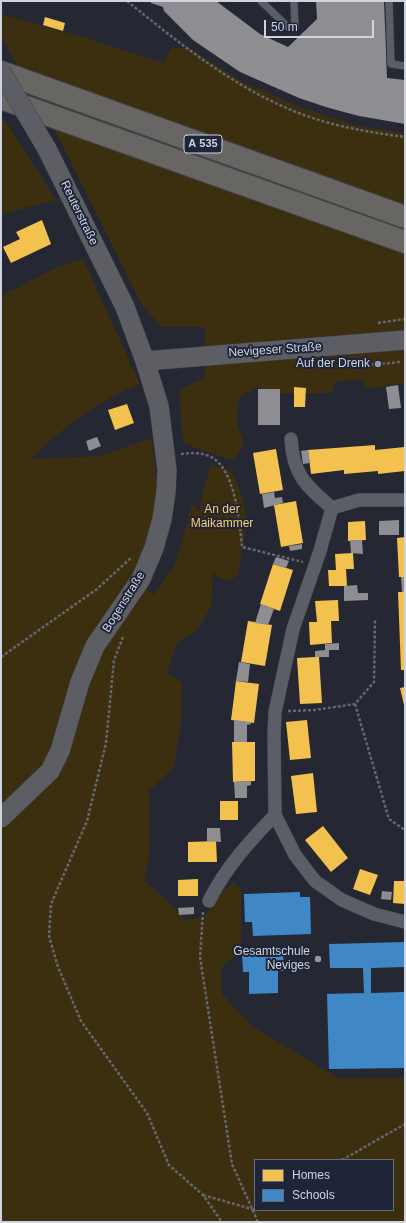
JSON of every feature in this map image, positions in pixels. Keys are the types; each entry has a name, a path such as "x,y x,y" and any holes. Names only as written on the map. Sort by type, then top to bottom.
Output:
{"highway":[{"name":"A 535","path":"1,72 405,217"},
{"name":"A 535","path":"1,98 405,242"}],"main road":[{"name":"Reuterstraße","path":"1,72 47,149 125,307 145,361"},
{"name":"Nevigeser Straße","path":"145,361 405,340"},
{"name":"Bogenstraße","path":"1,818 50,771 60,751 80,682 95,646 123,608 141,579 154,548 160,526 166,492 166,456 160,406 145,361"}],"street":[{"path":"291,439 292,453 297,473 312,491 332,508"},
{"path":"332,508 359,500 405,500"},
{"path":"332,508 315,566 293,629 275,712 275,815 295,856 315,881 342,900 374,914 405,922"},
{"path":"208,901 220,877 275,815"}],"lane":[{"path":"261,1 288,27 295,26 294,1"},
{"path":"390,1 391,64 405,66"}],"path":[{"path":"126,1 193,53 230,79 271,101 332,124 369,132 405,137"},
{"path":"378,323 405,319"},
{"path":"357,366 400,362"},
{"path":"166,456 196,453 209,456 218,462 232,490 239,521 242,546 315,566"},
{"path":"1,657 97,589 133,556"},
{"path":"123,608 125,630 114,660 106,743 87,821 51,904 49,936 58,967 81,1021 147,1113 169,1164 203,1195 222,1222"},
{"path":"275,712 315,710 355,704 374,682 376,619"},
{"path":"355,704 389,819 405,830"},
{"path":"208,901 202,913 200,957 232,1164 254,1210"},
{"path":"344,1159 405,1124"},
{"path":"203,1195 254,1210"},
{"path":"254,1211 258,1222"}],"green space":[{"path":"1,14 83,37 163,63 171,48 189,48 237,79 297,106 358,126 405,133 405,383 366,389 362,379 336,382 332,393 304,394 275,392 257,387 239,397 237,424 244,442 234,461 183,443 179,390 205,377 205,327 161,327 140,302 65,150 1,36"},
{"path":"1,117 9,126 56,200 1,214"},
{"name":"An der Maikammer","path":"83,259 140,384 110,398 82,416 55,436 31,459 101,456 151,438 157,479 156,503 143,550 132,577 153,595 175,565 192,504 200,511 202,493 211,465 232,471 246,512 245,532 239,573 231,580 220,579 213,572 211,607 196,631 177,643 167,673 182,683 182,717 174,767 149,791 150,849 145,881 169,902 184,920 205,917 217,897 234,882 241,889 241,951 221,968 222,994 253,1027 338,1078 405,1078 405,1222 1,1222 1,296 57,267"}],"building: Homes":[{"path":"45,17 65,23 63,31 43,25"},
{"path":"42,220 51,244 11,263 3,247 20,239 16,232"},
{"path":"294,387 306,388 305,407 294,407"},
{"path":"127,404 134,423 115,430 108,410"},
{"path":"375,445 375,450 405,447 405,471 378,474 378,471 344,474 344,470 311,474 308,450"},
{"path":"276,449 283,490 260,494 253,453"},
{"path":"296,501 303,543 281,547 274,505"},
{"path":"365,521 366,540 348,541 348,522"},
{"path":"405,537 405,577 399,577 397,538"},
{"path":"353,553 354,569 346,569 347,586 329,586 328,570 336,570 335,554"},
{"path":"273,564 293,570 280,611 260,604"},
{"path":"398,592 405,592 405,670 401,670"},
{"path":"338,600 339,621 331,621 332,643 310,645 309,622 317,622 315,601"},
{"path":"248,621 272,625 265,666 241,662"},
{"path":"319,657 322,703 300,704 297,658"},
{"path":"236,681 259,684 254,723 231,720"},
{"path":"405,687 405,705 404,705 400,688"},
{"path":"307,720 311,758 290,760 286,722"},
{"path":"232,742 255,742 255,781 233,782"},
{"path":"313,773 317,812 296,814 291,776"},
{"path":"220,801 238,801 238,820 220,820"},
{"path":"323,826 348,858 331,872 305,840"},
{"path":"216,841 217,862 188,862 188,842"},
{"path":"360,869 378,875 370,895 353,889"},
{"path":"198,879 198,896 178,896 178,880"},
{"path":"394,881 405,881 405,904 393,903"}],"building: Schools":[{"path":"300,892 300,897 310,897 311,934 253,936 252,922 245,922 244,894"},
{"path":"405,942 405,967 371,968 371,993 405,992 405,1068 329,1069 327,994 364,993 363,968 330,968 329,944"},
{"path":"283,952 284,971 278,971 278,993 249,994 249,972 243,972 242,953"}],"building: Industry":[{"path":"151,1 216,1 260,34 288,47 317,19 316,1 384,1 387,78 405,80 405,124 359,116 329,108 299,98 240,72 193,40 164,11 163,7 151,3"},
{"path":"398,385 401,408 389,409 386,387"},
{"path":"258,389 280,389 280,425 258,425"},
{"path":"97,437 101,446 89,451 86,441"},
{"path":"308,450 310,463 303,464 301,451"},
{"path":"274,492 275,498 282,497 283,503 264,508 262,494"},
{"path":"399,520 399,535 379,535 379,521"},
{"path":"350,540 362,540 363,554 351,553"},
{"path":"302,544 302,549 290,551 289,546"},
{"path":"276,557 289,561 286,568 273,564"},
{"path":"401,577 405,577 405,592 402,592"},
{"path":"357,585 358,593 368,593 368,600 344,601 344,586"},
{"path":"261,604 274,609 268,625 255,623"},
{"path":"339,643 339,650 329,650 329,657 315,657 315,651 325,650 325,644"},
{"path":"239,662 250,664 248,682 236,681"},
{"path":"234,720 251,722 251,724 247,725 247,742 234,742"},
{"path":"251,781 251,785 247,786 247,798 235,798 234,782"},
{"path":"207,828 220,828 221,842 207,841"},
{"path":"382,891 392,892 391,900 381,899"},
{"path":"194,907 194,914 179,915 178,908"}],"place":[{"name":"Auf der Drenk","path":"378,364"},
{"name":"Gesamtschule Neviges","path":"318,959"}]}
